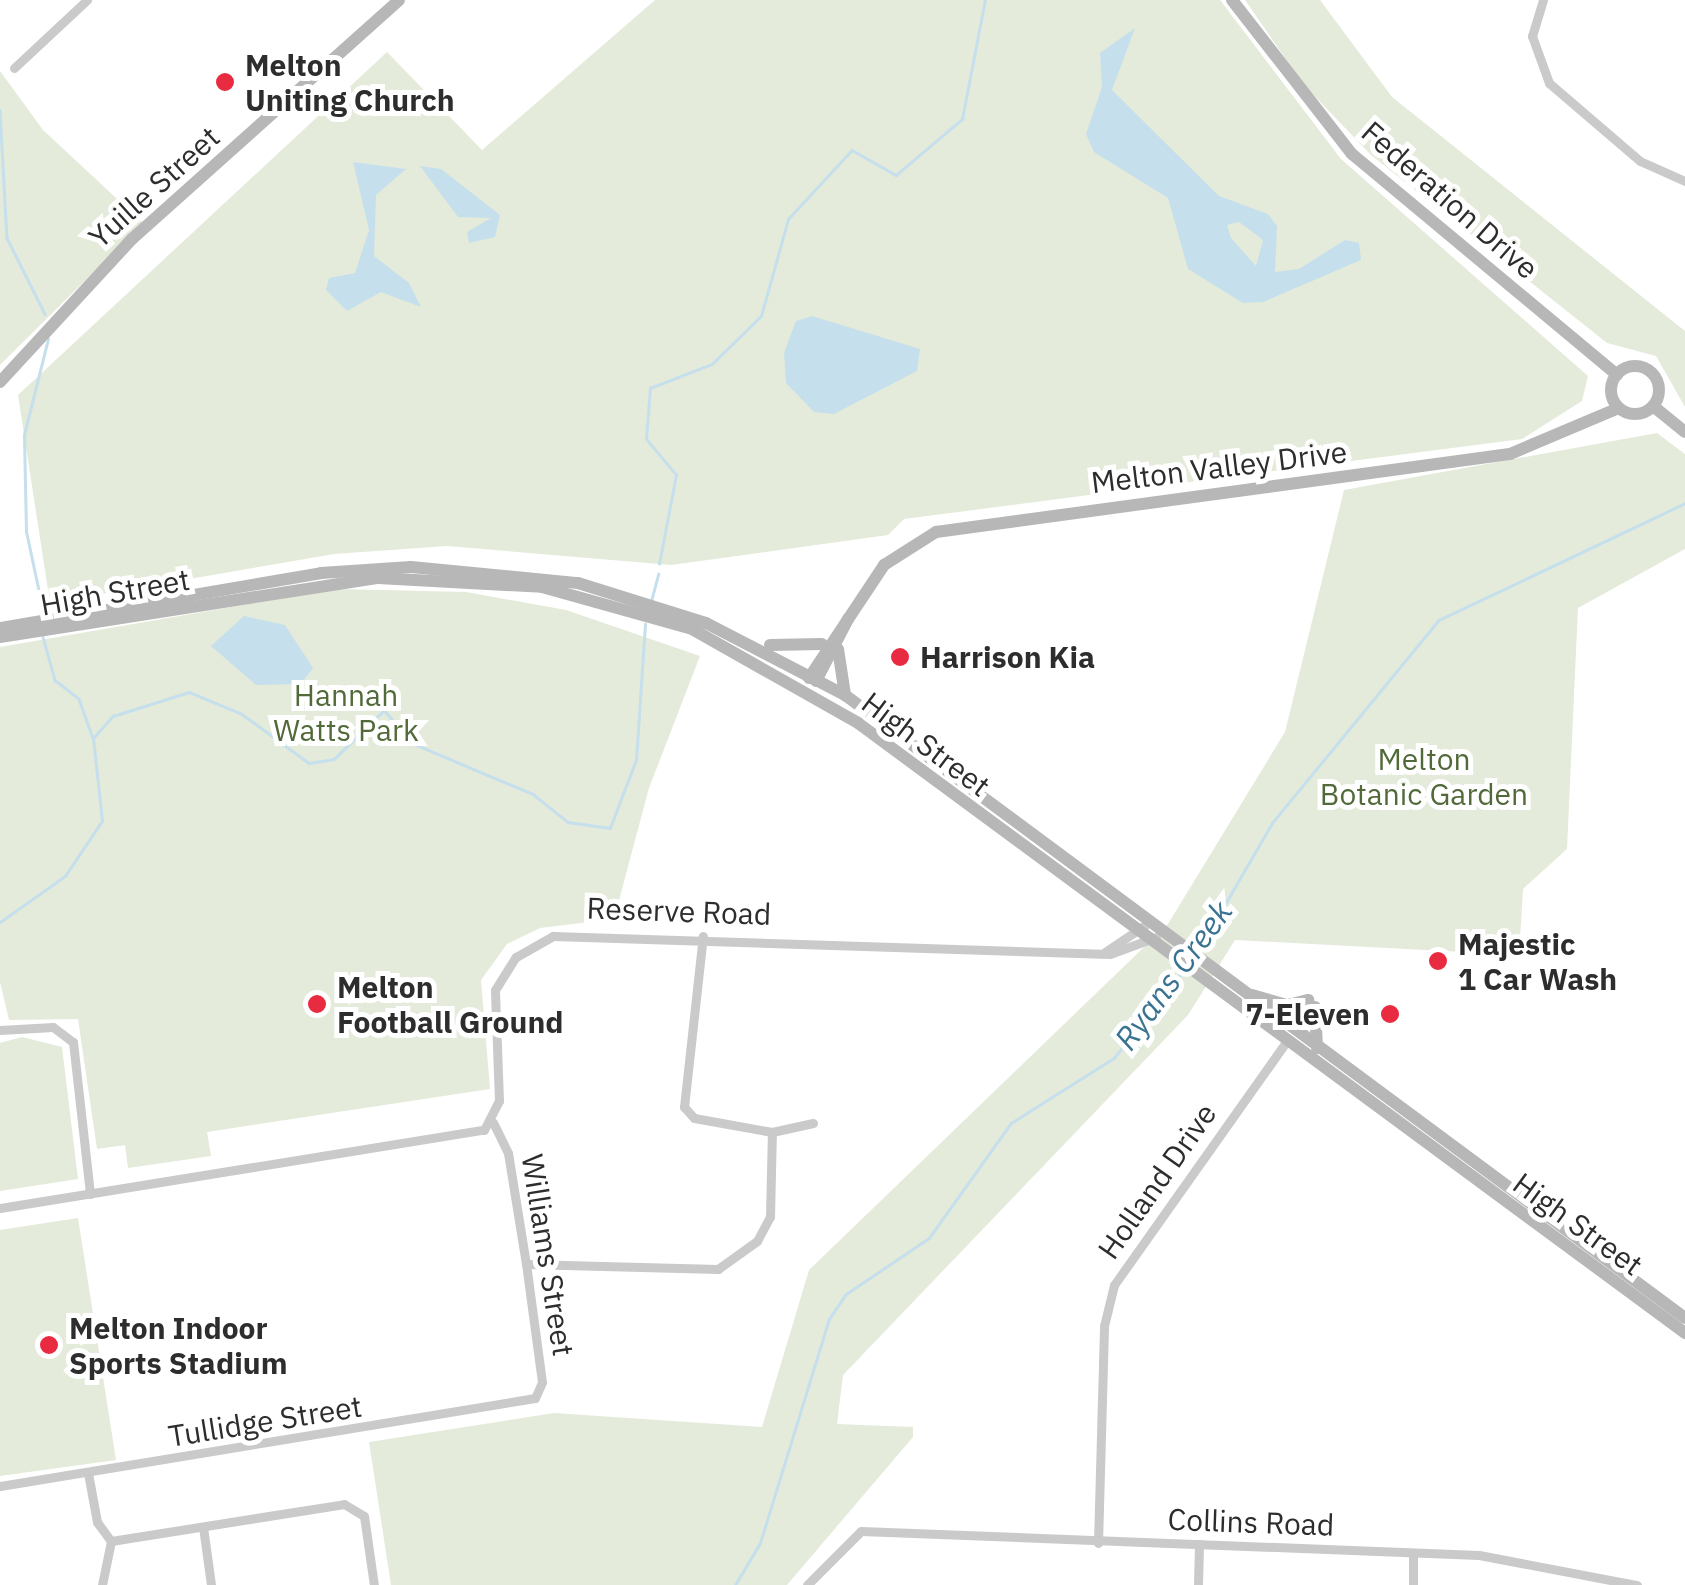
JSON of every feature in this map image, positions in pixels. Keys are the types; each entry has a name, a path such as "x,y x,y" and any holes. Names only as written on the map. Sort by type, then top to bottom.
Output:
{"main road":[{"name":"Yuille Street","path":"0,382 132,239 399,0"},
{"name":"Federation Drive","path":"1232,0 1352,154 1617,374"},
{"path":"1653,406 1637,414 1619,408 1611,392 1617,374 1651,372 1653,406 1685,432"},
{"name":"Melton Valley Drive","path":"807,688 850,612 902,549 948,528 1510,454 1619,408"},
{"name":"High Street","path":"0,628 376,568 526,574 720,629 815,675 845,695 1155,938 1685,1333"},
{"name":"High Street","path":"0,638 378,578 514,583 633,603"},
{"name":"High Street","path":"656,610 807,688 1142,928"},
{"path":"720,629 792,651 832,644 845,695"},
{"name":"High Street","path":"1187,961 1240,992 1291,1036 1318,1048 1685,1318"},
{"path":"1240,992 1288,1005 1312,1003 1318,1048"}],"street":[{"path":"14,68 88,0"},
{"path":"1544,0 1532,36 1549,83 1640,161 1685,180"},
{"path":"1102,953 1142,928"},
{"name":"Reserve Road","path":"493,1122 490,1012 516,958 570,933 1102,953 1155,938"},
{"path":"703,936 684,1107 694,1118 772,1132 814,1123"},
{"path":"0,1030 52,1027 73,1042 90,1194"},
{"name":"Holland Drive","path":"1098,1543 1104,1326 1114,1286 1291,1036"},
{"path":"0,1208 468,1134 493,1122"},
{"name":"Williams Street","path":"493,1122 508,1153 526,1264 542,1382 535,1398"},
{"path":"526,1264 718,1269 749,1248 770,1217 772,1132"},
{"name":"Tullidge Street","path":"0,1486 535,1398"},
{"path":"88,1473 97,1522 111,1541 102,1585"},
{"path":"111,1541 359,1505 374,1585"},
{"path":"204,1527 211,1585"},
{"name":"Collins Road","path":"806,1585 861,1531 1479,1555 1637,1585"},
{"path":"1198,1585 1199,1544"},
{"path":"1413,1553 1413,1585"}],"green space":[{"path":"655,0 1220,0 1341,159 1588,376 1582,401 1522,439 904,519 888,535 671,565 447,546 334,554 50,603 18,395 387,52 482,150"},
{"path":"1245,0 1320,0 1392,97 1685,331 1685,407 1656,356 1607,343 1371,155 1303,84"},
{"path":"0,71 43,130 143,223 0,365"},
{"name":"Melton Botanic Garden","path":"1657,433 1685,454 1685,549 1578,608 1567,849 1523,889 1519,955 1235,940 1188,1015 843,1375 837,1424 913,1427 913,1437 787,1585 391,1585 369,1442 554,1413 762,1427 809,1270 1168,924 1285,732 1344,490"},
{"name":"Hannah Watts Park","path":"336,589 466,592 566,610 700,656 649,788 614,919 540,928 507,944 481,980 490,1089 207,1132 211,1156 128,1168 125,1145 97,1149 78,1019 9,1020 0,982 0,647"},
{"path":"22,1037 62,1047 78,1179 0,1191 0,1043"},
{"name":"Melton Indoor Sports Stadium","path":"78,1218 116,1460 0,1476 0,1230"}],"water":[{"path":"1135,28 1112,90 1219,196 1268,214 1277,226 1275,272 1299,269 1345,240 1359,243 1361,260 1263,302 1243,303 1188,269 1168,198 1094,152 1086,134 1102,87 1100,53","holes":["1239,222 1263,240 1256,266 1231,238 1227,225"]},
{"path":"353,162 406,169 376,195 374,256 409,283 421,307 381,292 347,311 326,290 329,278 355,273 369,230"},
{"path":"420,166 441,169 500,215 495,237 469,243 467,232 491,218 458,217"},
{"path":"812,316 920,349 917,371 834,414 814,412 786,383 784,353 796,321"},
{"path":"244,616 285,625 313,668 301,684 256,685 211,646"}],"waterway":[{"path":"659,564 676,475 646,439 650,388 712,364 761,316 788,219 852,150 896,175 962,119 985,0"},
{"path":"0,110 7,238 45,314"},
{"path":"43,611 26,532 24,435 48,339"},
{"name":"Ryans Creek","path":"1199,949 1272,823 1439,620 1685,503"},
{"path":"651,601 658,574"},
{"path":"0,922 65,876 102,821 93,738 113,716 189,692 242,714 309,763 334,759 384,710 414,744 533,794 568,822 610,828 636,760 645,624"},
{"path":"43,637 55,680 79,699 93,738"},
{"name":"Ryans Creek","path":"735,1585 760,1543 829,1319 846,1294 929,1238 1011,1123 1114,1058 1183,971"}],"place":[{"name":"Melton Uniting Church","path":"225,82"},
{"name":"Harrison Kia","path":"900,657"},
{"name":"Majestic 1 Car Wash","path":"1438,961"},
{"name":"Melton Football Ground","path":"317,1004"},
{"name":"7-Eleven","path":"1390,1014"},
{"name":"Melton Indoor Sports Stadium","path":"49,1345"}]}
